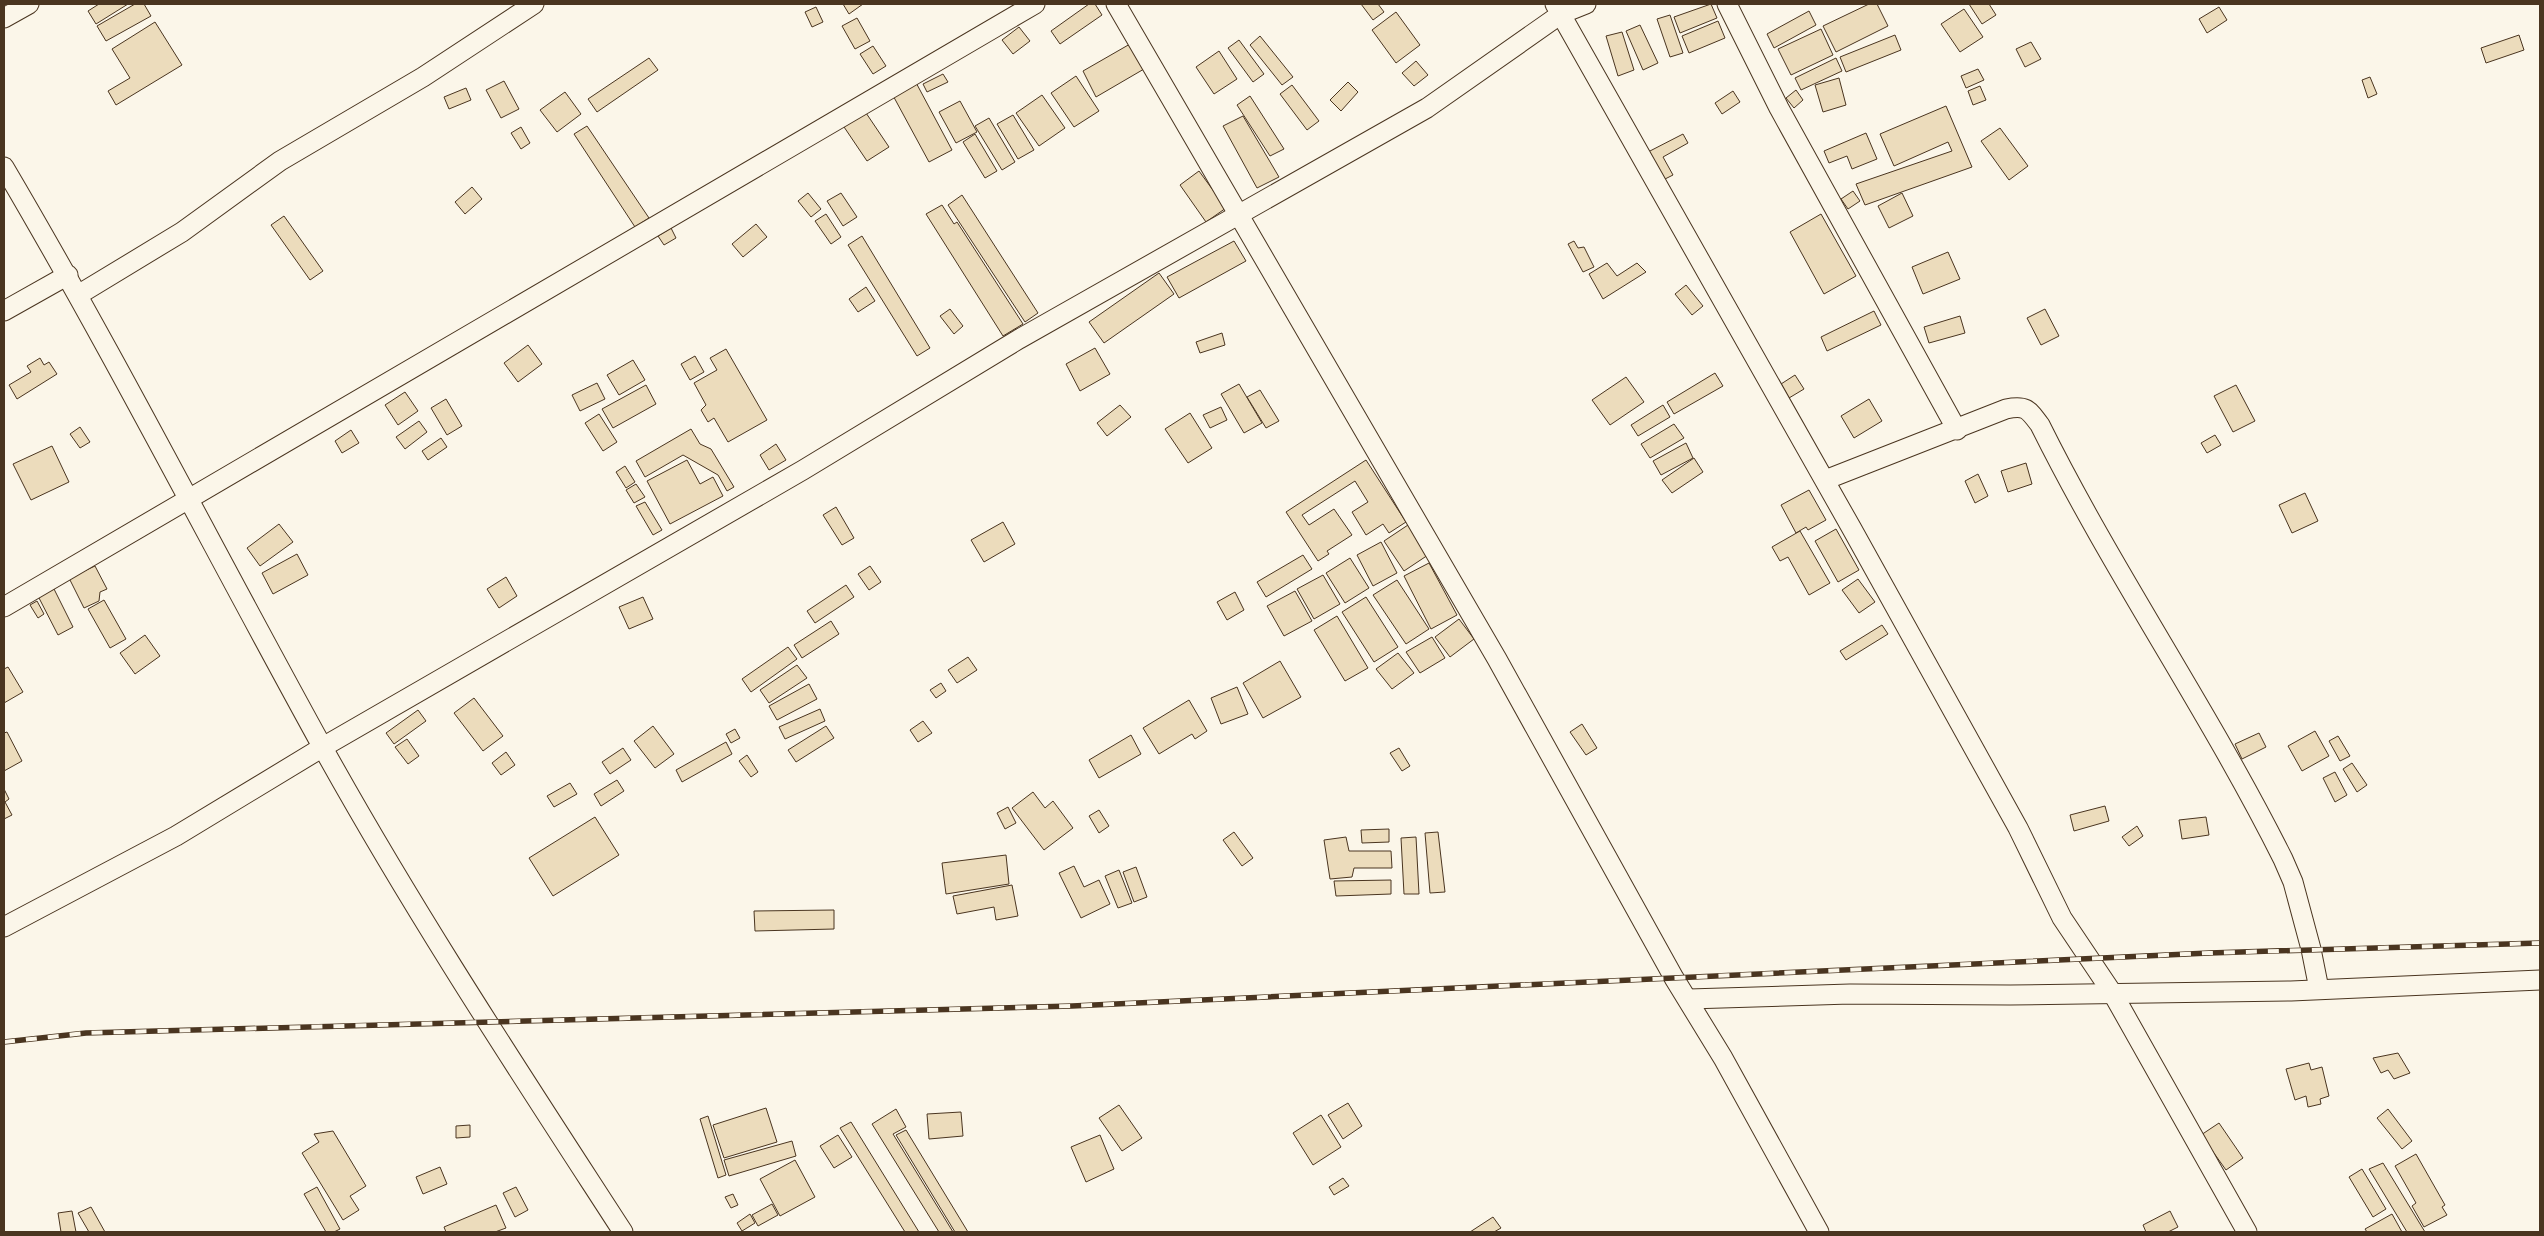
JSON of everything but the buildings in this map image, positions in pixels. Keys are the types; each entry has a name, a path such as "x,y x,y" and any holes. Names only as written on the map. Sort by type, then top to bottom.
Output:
{"street":[{"path":"4,18 29,4"},
{"path":"78,294 182,232 280,162 423,77 534,4"},
{"path":"4,607 1035,4"},
{"path":"1116,4 1492,651 1674,978 1689,999 1819,1232"},
{"path":"4,927 176,836 323,747 649,560 1019,339 1427,108 1558,9 1586,4"},
{"path":"1727,4 1779,108 1957,430"},
{"path":"1558,9 1825,480 2018,828 2062,918 2113,994 2247,1232"},
{"path":"4,167 68,275 323,747 399,881 623,1232"},
{"path":"4,311 68,275"},
{"path":"1825,480 1957,430 2006,409 2019,406 2029,410 2040,425 2097,531 2189,688 2284,859 2293,882 2320,989"},
{"path":"1689,999 1850,994 2113,994 2320,989 2540,980"}],"railway":[{"path":"4,1042 86,1033 1072,1006 2209,953 2540,943"}]}
